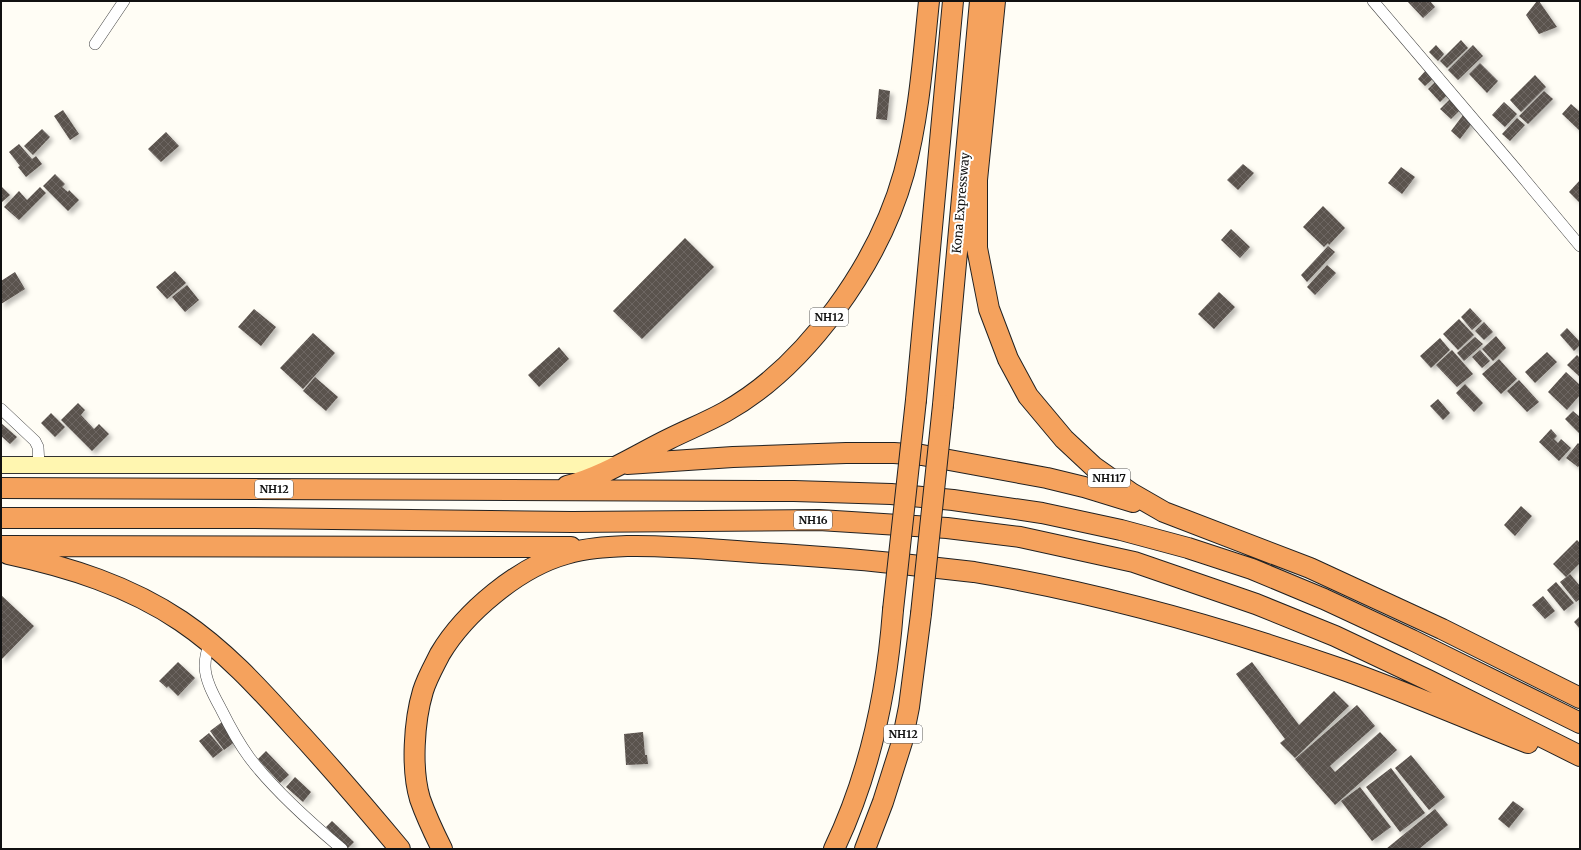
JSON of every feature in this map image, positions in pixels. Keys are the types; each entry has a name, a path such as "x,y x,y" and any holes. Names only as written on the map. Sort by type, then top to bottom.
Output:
{"highway":[{"name":"NH12","path":"1,488 548,491 571,485 619,465 725,412 762,386 787,365 826,321 846,295 864,266 882,231 904,173 920,85 929,1"},
{"path":"834,849 846,826 858,789 878,722 885,686 916,400 953,1"},
{"name":"Kona Expressway","path":"865,849 883,802 902,742 909,707 921,614 943,405 980,1"},
{"name":"NH117","path":"995,1 977,180 977,248 989,309 1008,359 1028,396 1064,439 1094,467 1131,493 1164,512 1310,568 1442,629 1580,698"},
{"path":"619,465 733,457 839,453 894,453 922,455 1055,480 1114,496 1164,512"},
{"path":"548,491 786,491 891,494 953,500 1042,513 1121,530 1188,548 1252,569 1324,599 1412,640 1580,723"},
{"name":"NH16","path":"1,518 252,518 572,522 819,520 947,528 1020,537 1134,562 1256,604 1335,636 1428,680 1580,756"},
{"path":"1,546 658,546 858,559 972,572 1140,608 1223,631 1345,671 1580,764"},
{"path":"442,849 419,797 415,771 415,742 418,715 423,691 433,667 446,644 466,620 487,600 505,586 541,563 566,554 599,547"},
{"path":"1,553 76,571 109,583 137,596 180,621 210,642 256,684 337,774 400,849"}],"street":[{"path":"95,44 124,1"},
{"path":"1373,1 1580,246"},
{"path":"1,409 35,441 38,447 38,465"},
{"path":"1,465 619,465"},
{"path":"210,642 205,655 205,668 209,684 228,723 248,755 262,774 342,849"}],"building":[{"path":"1407,1 1430,1 1435,7 1423,18"},
{"path":"1537,1 1539,1 1557,27 1539,34 1526,15"},
{"path":"1461,40 1468,48 1447,68 1440,61"},
{"path":"1436,45 1444,54 1438,61 1429,52"},
{"path":"1473,45 1483,56 1458,80 1448,70"},
{"path":"1480,63 1498,81 1487,93 1469,74"},
{"path":"1427,69 1435,77 1425,86 1418,79"},
{"path":"1535,75 1546,87 1521,112 1510,100"},
{"path":"1437,80 1449,93 1440,102 1428,89"},
{"path":"879,89 890,91 887,120 876,119"},
{"path":"1544,91 1553,99 1528,124 1519,116"},
{"path":"1451,98 1461,109 1451,119 1440,109"},
{"path":"1504,102 1517,114 1505,127 1492,115"},
{"path":"1571,104 1580,112 1580,131 1562,114"},
{"path":"63,110 79,134 70,140 54,116"},
{"path":"1463,115 1473,122 1460,139 1451,131"},
{"path":"1517,118 1525,125 1510,141 1502,134"},
{"path":"42,129 50,137 33,155 24,146"},
{"path":"166,132 179,146 161,162 148,149"},
{"path":"19,144 32,159 36,156 42,164 26,177 18,167 20,166 9,152"},
{"path":"1243,164 1254,173 1238,190 1227,180"},
{"path":"1401,167 1415,177 1402,194 1388,183"},
{"path":"55,174 65,184 62,187 68,192 69,190 79,200 68,211 43,186"},
{"path":"1580,180 1580,203 1569,192"},
{"path":"1,186 10,195 2,202 1,200"},
{"path":"40,187 46,193 19,220 4,207 19,191 27,200"},
{"path":"1323,206 1345,228 1329,245 1328,243 1324,247 1303,227"},
{"path":"1231,229 1250,247 1240,258 1221,240"},
{"path":"685,238 714,267 642,339 613,311"},
{"path":"1328,246 1335,252 1307,282 1301,275"},
{"path":"1327,265 1336,273 1315,295 1307,287"},
{"path":"175,271 186,283 167,299 156,287"},
{"path":"15,272 25,289 1,304 1,281"},
{"path":"187,285 199,300 185,312 172,297"},
{"path":"1219,292 1235,307 1214,329 1198,314"},
{"path":"1470,308 1482,321 1472,330 1461,317"},
{"path":"254,309 276,327 261,346 238,327"},
{"path":"1459,319 1474,335 1458,350 1443,334"},
{"path":"1484,322 1493,332 1484,340 1475,331"},
{"path":"1567,328 1580,342 1580,345 1574,351 1560,335"},
{"path":"313,333 335,353 303,389 280,368"},
{"path":"1496,336 1506,348 1493,361 1482,349"},
{"path":"1475,337 1483,344 1464,361 1457,353"},
{"path":"1440,338 1450,350 1431,368 1420,356"},
{"path":"559,347 569,359 539,387 528,375"},
{"path":"1452,350 1473,374 1457,387 1436,365"},
{"path":"1480,350 1490,361 1482,368 1472,357"},
{"path":"1547,352 1557,362 1535,383 1525,372"},
{"path":"1577,355 1580,358 1580,377 1567,365"},
{"path":"1499,359 1517,379 1501,394 1482,374"},
{"path":"1566,372 1580,385 1580,395 1567,410 1548,392"},
{"path":"315,377 338,397 326,411 303,391"},
{"path":"1519,380 1539,402 1527,412 1507,391"},
{"path":"1465,384 1483,403 1474,412 1456,393"},
{"path":"1438,399 1450,413 1443,420 1430,406"},
{"path":"78,403 85,410 81,415 94,429 99,424 109,434 92,451 61,420"},
{"path":"1573,411 1580,417 1580,434 1565,419"},
{"path":"51,413 65,427 55,437 41,423"},
{"path":"1,423 17,437 10,444 1,436"},
{"path":"1551,429 1557,436 1554,439 1558,443 1561,439 1571,448 1559,461 1539,442"},
{"path":"1578,443 1580,445 1580,465 1578,467 1566,458"},
{"path":"1521,506 1532,516 1515,536 1504,525"},
{"path":"1577,540 1580,543 1580,563 1566,577 1553,564"},
{"path":"1570,574 1580,586 1580,599 1576,602 1560,582"},
{"path":"1556,582 1574,603 1564,611 1547,590"},
{"path":"1,595 34,626 1,660"},
{"path":"1543,596 1555,611 1545,619 1532,605"},
{"path":"1580,616 1580,629 1574,622"},
{"path":"178,662 195,678 178,696 168,686 167,688 159,681"},
{"path":"1252,662 1299,725 1334,691 1349,706 1295,758 1280,743 1285,739 1236,674"},
{"path":"1357,705 1375,726 1330,766 1335,772 1380,732 1397,750 1335,805 1295,759"},
{"path":"222,722 236,741 224,750 210,731"},
{"path":"643,732 645,755 647,755 648,764 626,765 624,734"},
{"path":"209,733 223,750 213,758 199,741"},
{"path":"266,751 289,775 280,783 258,759"},
{"path":"1411,755 1445,797 1429,810 1395,768"},
{"path":"1391,768 1425,813 1400,832 1366,787"},
{"path":"295,777 311,792 303,802 286,787"},
{"path":"1360,787 1391,827 1372,841 1341,801"},
{"path":"1513,801 1524,809 1509,828 1498,819"},
{"path":"1435,809 1448,825 1419,849 1386,849"},
{"path":"332,821 354,842 348,848 326,827"}]}
